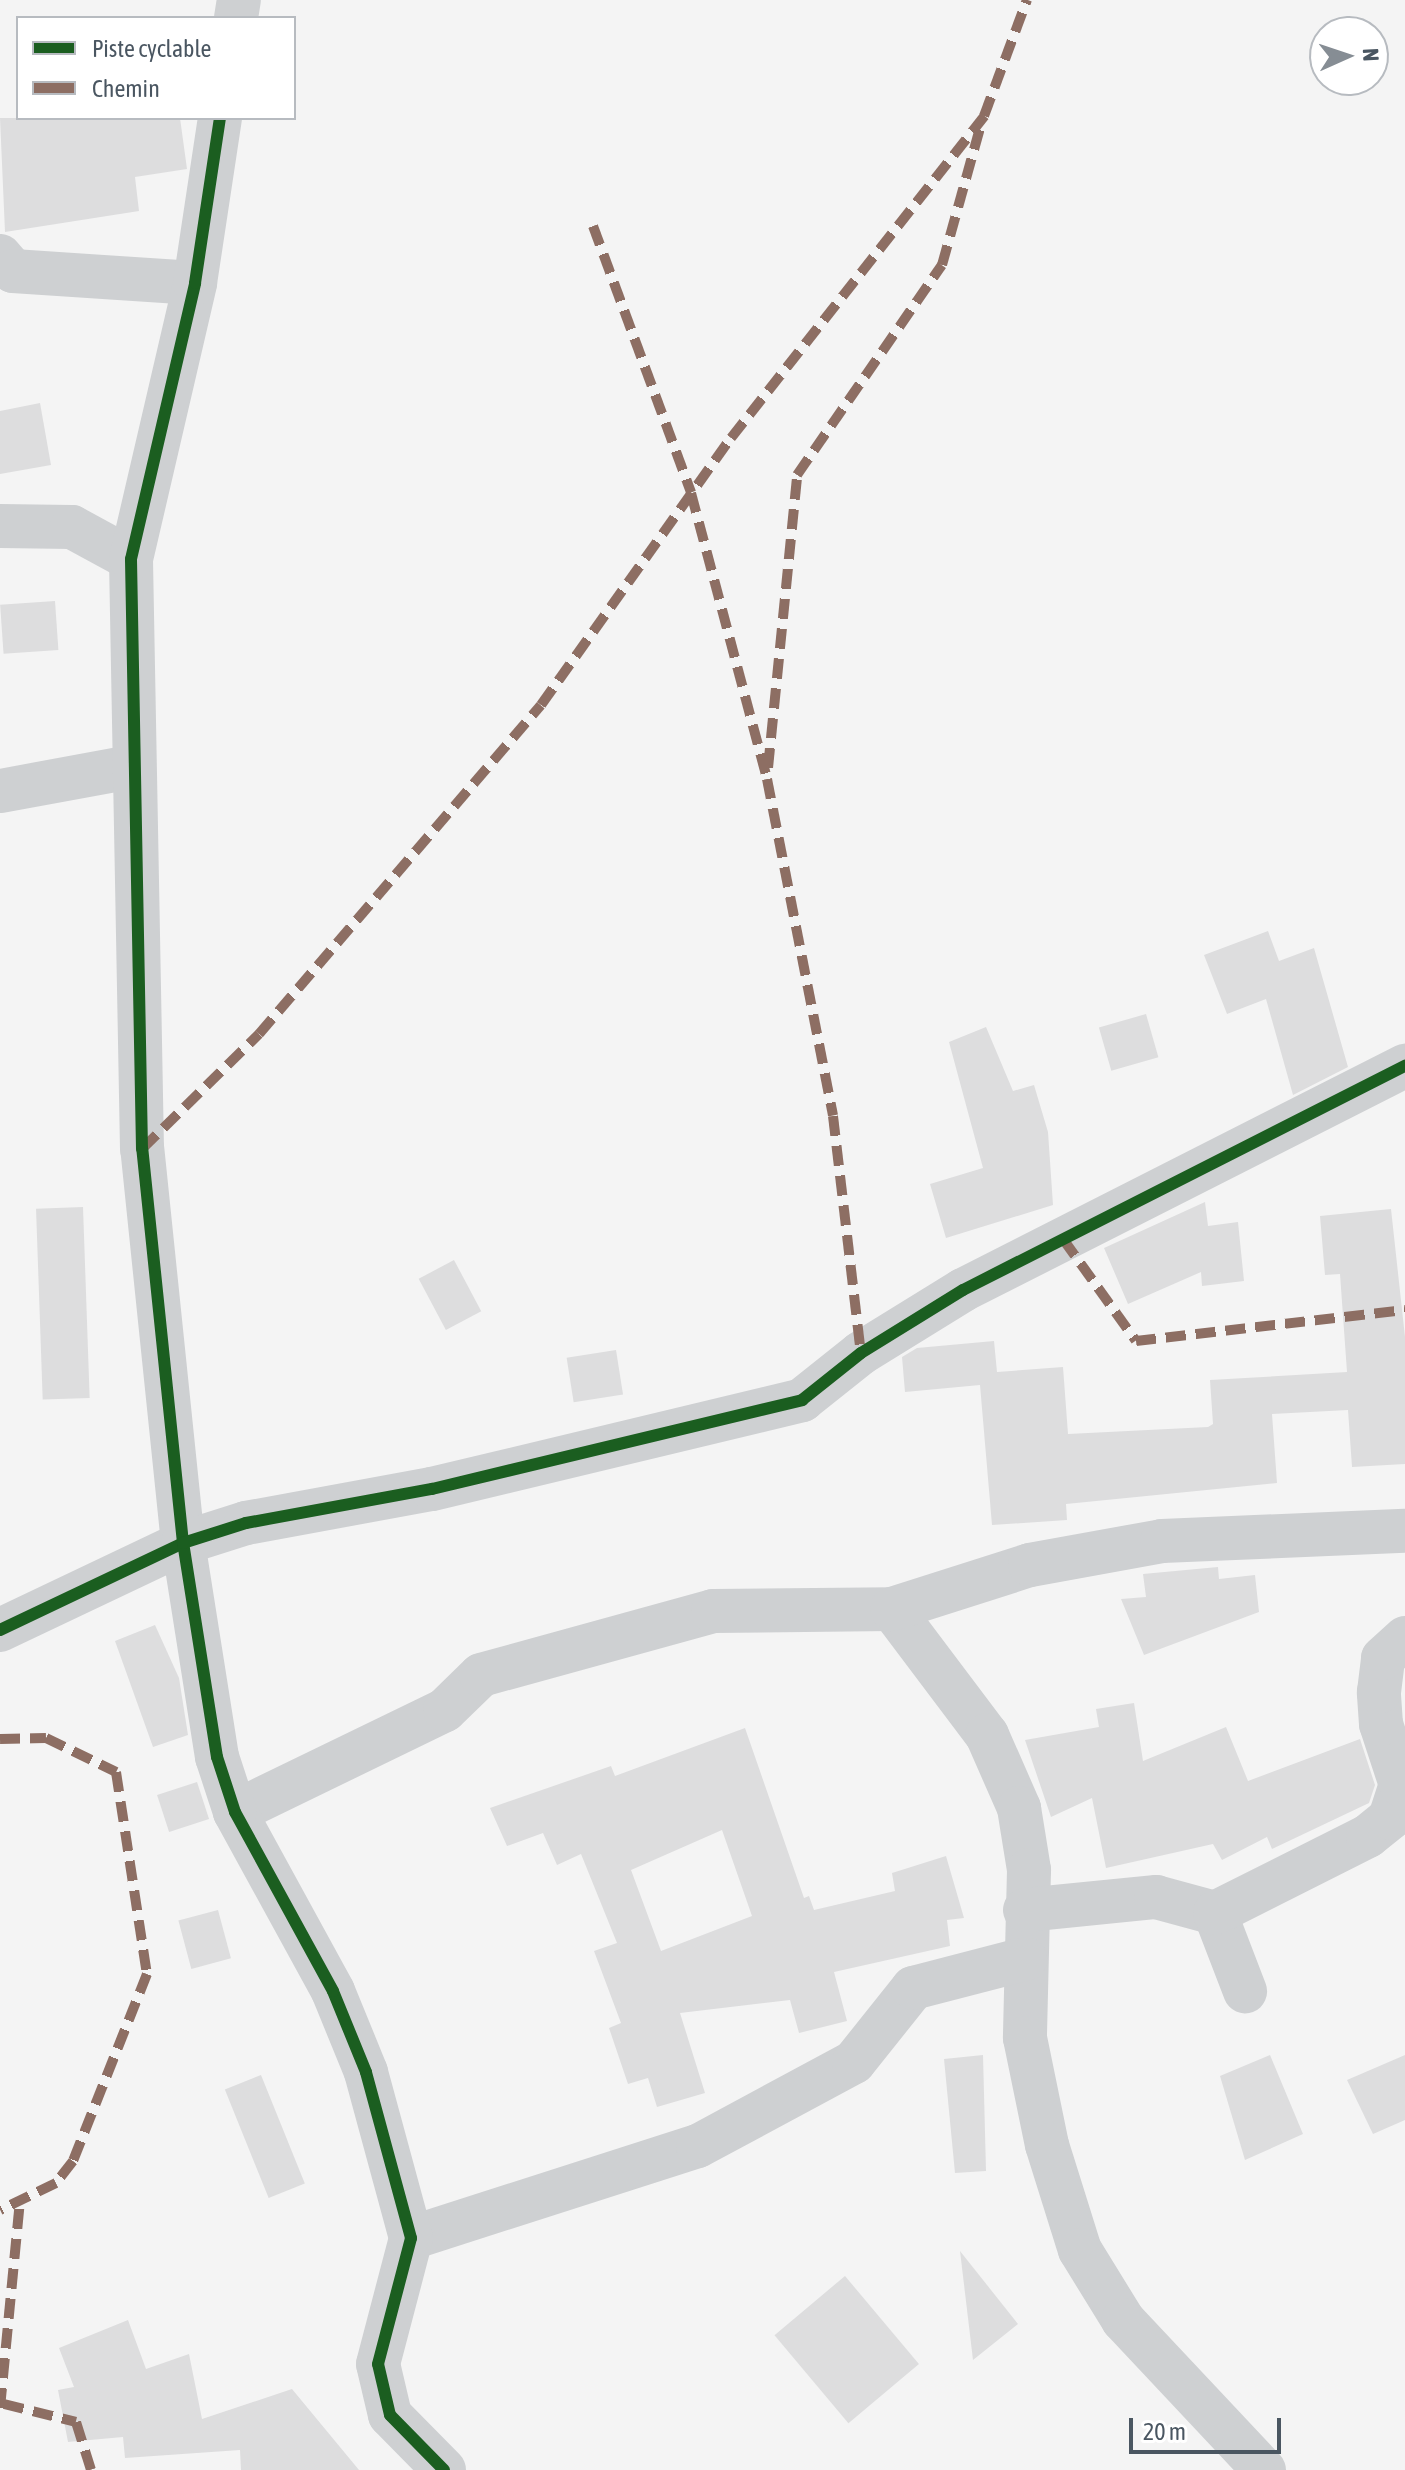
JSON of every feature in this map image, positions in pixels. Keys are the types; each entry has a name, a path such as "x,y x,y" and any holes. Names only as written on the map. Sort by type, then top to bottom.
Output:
{"street":[{"path":"220,120 195,283 131,559 131,767 142,1149 183,1543 217,1757 235,1812 333,1991 366,2072 411,2238 378,2364 390,2415 444,2470"},
{"path":"0,256 13,271 195,283"},
{"path":"0,526 11,521 72,527 131,559"},
{"path":"0,791 131,767"},
{"path":"0,1630 183,1543 246,1523 432,1489 802,1400 861,1353 963,1290 1405,1066"},
{"path":"235,1812 445,1710 481,1675 713,1611 892,1609 1030,1565 1162,1541 1405,1531"},
{"path":"892,1609 987,1735 1019,1808 1029,1870 1025,1910 1025,2038 1047,2145 1080,2250 1123,2320 1264,2470"},
{"path":"1025,1910 1156,1897 1215,1913 1368,1836 1390,1818 1401,1785 1381,1724 1379,1692 1383,1658 1405,1638"},
{"path":"1215,1913 1245,1991"},
{"path":"411,2238 698,2146 854,2062 913,1988 1025,1959"}],"building":[{"path":"0,118 180,120 187,169 135,177 139,211 5,232"},
{"path":"40,403 51,465 0,474 0,411"},
{"path":"55,601 58,650 4,654 0,605"},
{"path":"1268,931 1279,961 1314,948 1348,1067 1293,1095 1266,999 1227,1014 1204,955"},
{"path":"1146,1014 1158,1057 1111,1071 1099,1028"},
{"path":"986,1027 1013,1091 1034,1085 1048,1132 1053,1205 946,1238 930,1184 983,1168 949,1042"},
{"path":"1205,1202 1208,1226 1238,1222 1244,1281 1202,1286 1201,1272 1128,1304 1104,1248"},
{"path":"83,1207 90,1398 43,1400 36,1209"},
{"path":"1391,1209 1405,1337 1405,1464 1352,1467 1348,1410 1272,1414 1277,1483 1066,1504 1067,1520 992,1525 980,1385 905,1392 902,1357 917,1348 994,1341 997,1372 1063,1367 1068,1434 1208,1427 1213,1424 1210,1380 1347,1372 1340,1274 1325,1275 1320,1216"},
{"path":"454,1260 481,1311 446,1330 419,1279"},
{"path":"616,1350 623,1394 574,1402 567,1358"},
{"path":"1218,1567 1219,1579 1255,1575 1259,1612 1144,1655 1121,1599 1146,1597 1143,1574"},
{"path":"155,1625 179,1678 188,1735 153,1747 115,1641"},
{"path":"1134,1703 1143,1761 1226,1727 1248,1781 1360,1739 1375,1785 1369,1803 1272,1849 1267,1837 1222,1860 1213,1844 1106,1868 1092,1798 1051,1817 1025,1740 1099,1727 1096,1709"},
{"path":"745,1728 804,1898 809,1896 814,1910 895,1891 892,1873 946,1856 964,1918 947,1920 950,1946 834,1972 847,2021 799,2033 790,2000 680,2013 705,2093 657,2107 648,2078 628,2084 609,2028 621,2023 594,1951 617,1943 581,1854 557,1865 543,1833 507,1846 490,1808 611,1766 615,1776","holes":["722,1830 752,1916 661,1951 631,1870"]},
{"path":"197,1782 209,1819 169,1832 157,1795"},
{"path":"218,1910 231,1958 191,1969 178,1921"},
{"path":"983,2055 986,2171 955,2173 944,2059"},
{"path":"1270,2055 1303,2134 1245,2160 1220,2076"},
{"path":"1405,2055 1405,2120 1373,2134 1347,2080"},
{"path":"261,2075 305,2183 269,2198 225,2090"},
{"path":"960,2251 1018,2324 973,2360"},
{"path":"845,2276 919,2364 848,2423 775,2335"},
{"path":"128,2320 146,2369 189,2354 202,2419 292,2389 359,2470 241,2470 240,2450 125,2458 123,2437 68,2442 58,2390 74,2387 59,2348"}],"marked path":[{"path":"142,1149 259,1034 541,705 731,438 984,116 1027,0"},
{"path":"768,768 797,475 942,265 981,124"},
{"path":"593,226 691,493 767,779 833,1116 861,1353"},
{"path":"1063,1239 1136,1341 1405,1310"},
{"path":"0,1739 46,1738 116,1772 147,1974 73,2161 56,2183 0,2210"},
{"path":"0,2408 20,2200"},
{"path":"4,2404 76,2422 91,2470"}],"cycle path":[{"path":"0,1630 183,1543 142,1149 131,559 195,283 220,120"},
{"path":"444,2470 390,2415 378,2364 411,2238 366,2072 333,1991 235,1812 217,1757 183,1543 246,1523 432,1489 802,1400 861,1353 963,1290 1405,1066"}]}
